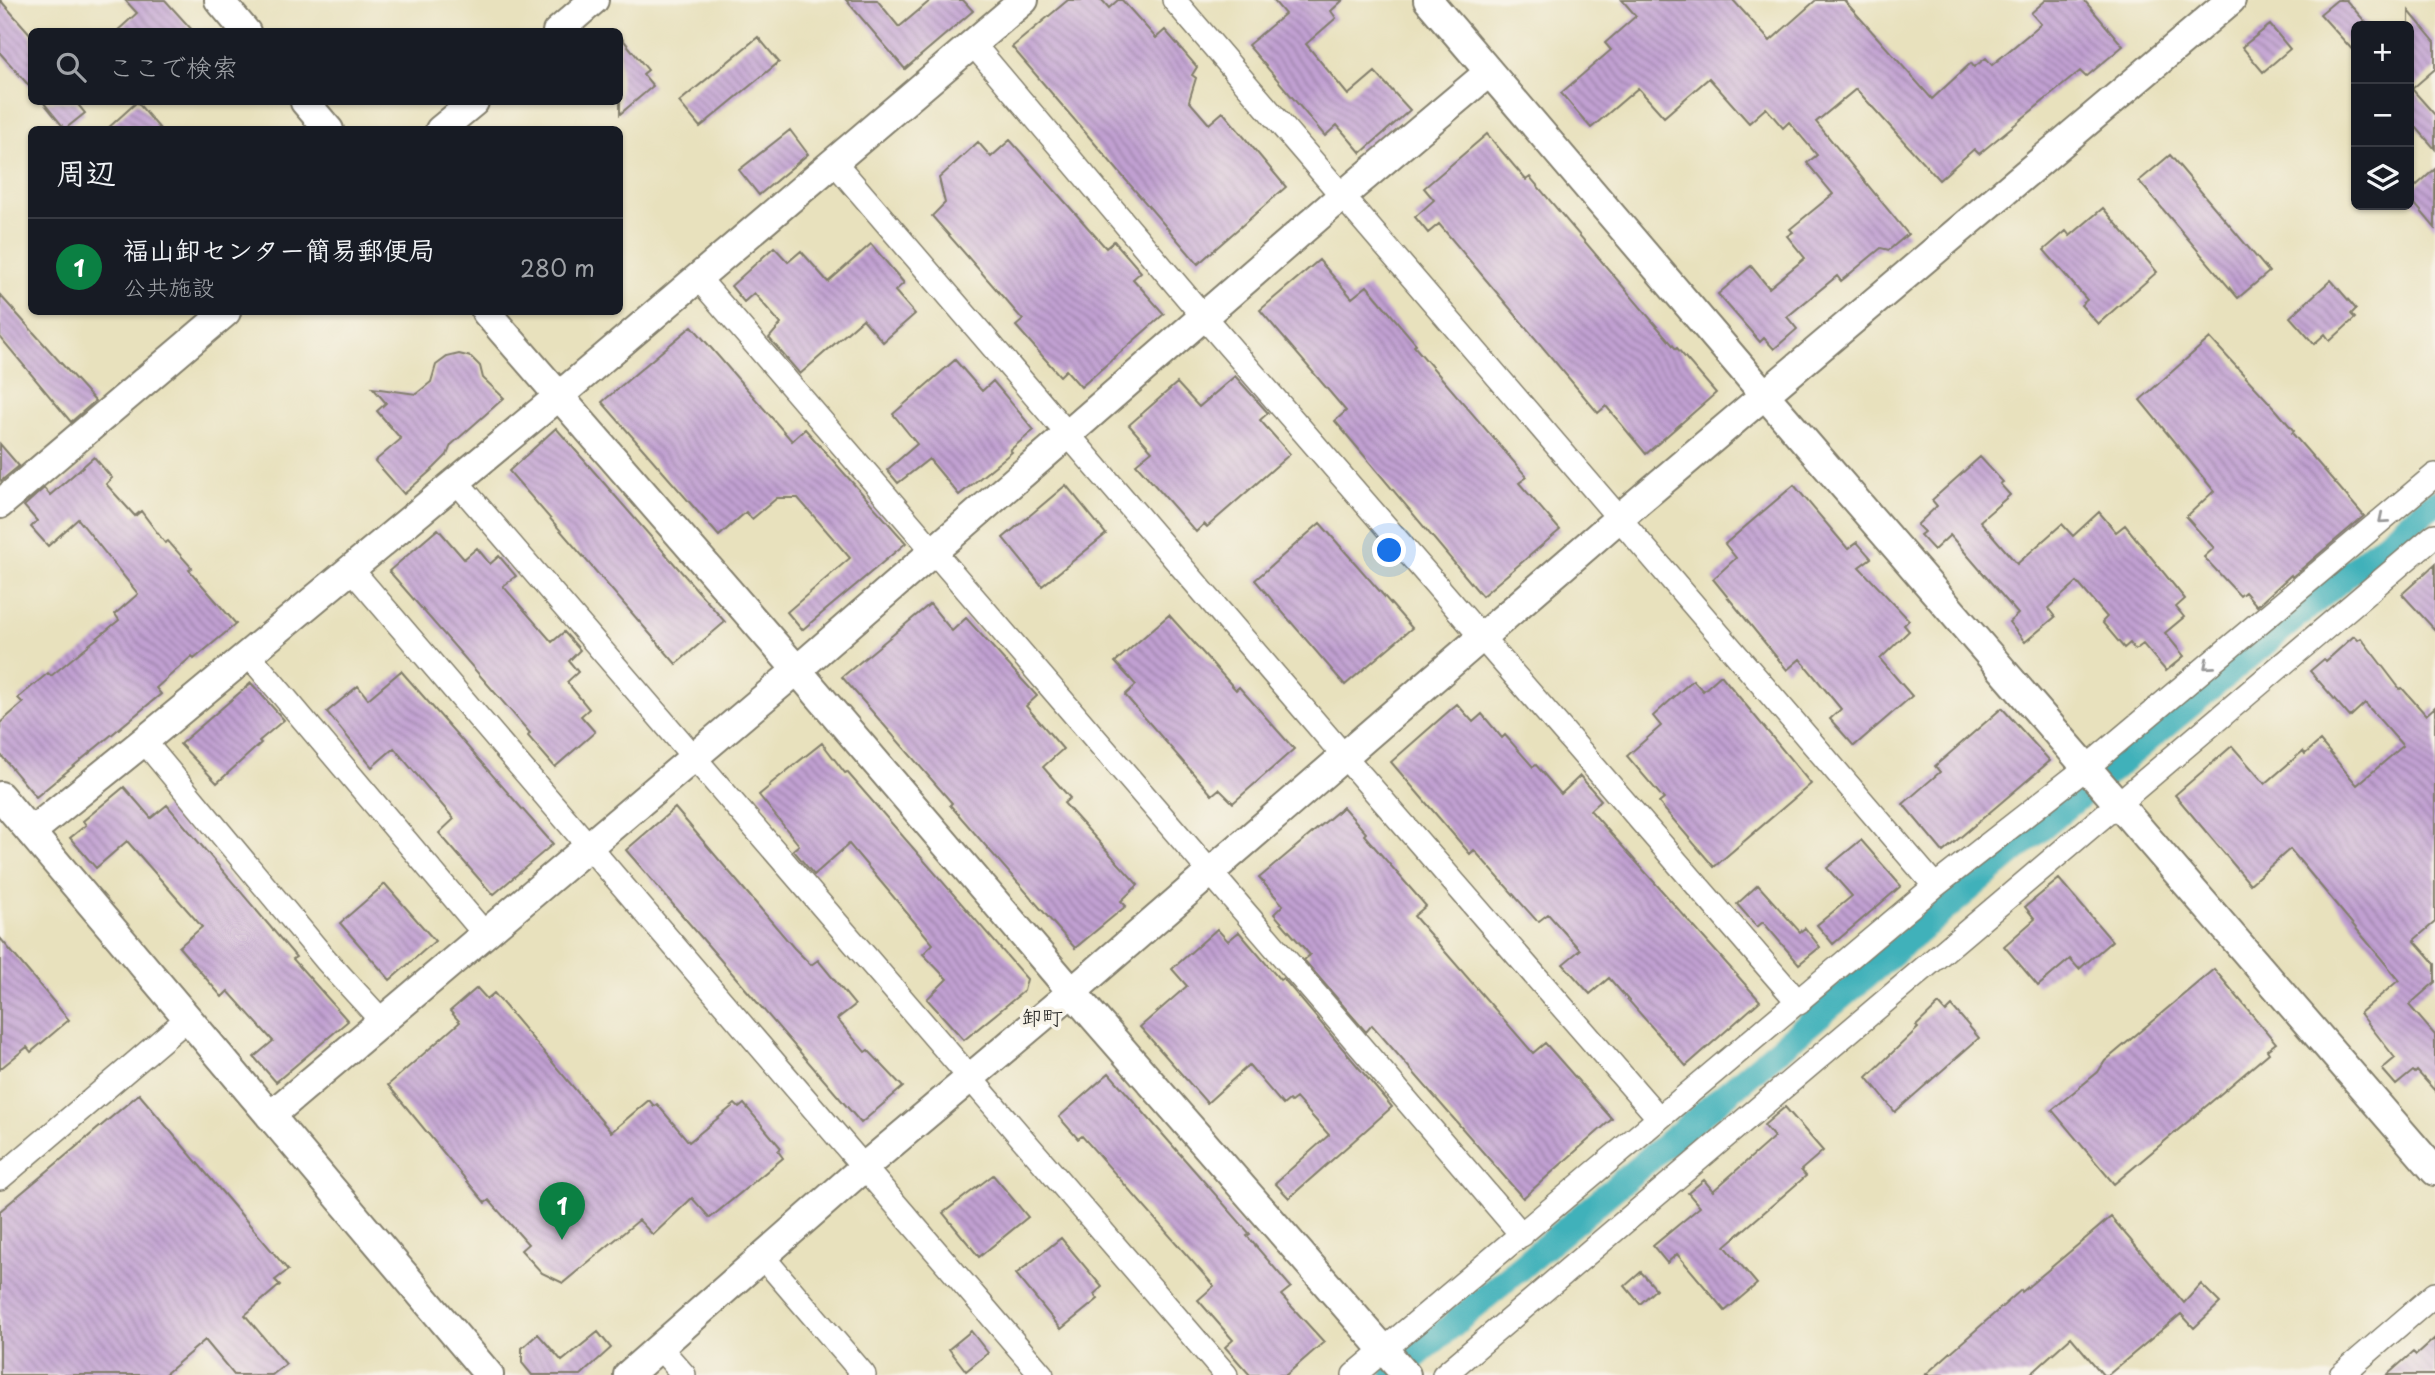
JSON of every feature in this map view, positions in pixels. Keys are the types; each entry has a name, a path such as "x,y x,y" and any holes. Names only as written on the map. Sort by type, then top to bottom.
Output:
{"street":[{"path":"219,0 243,28"},
{"path":"562,28 594,0"},
{"path":"31,832 145,741 559,397 1024,0"},
{"path":"1174,0 1935,886"},
{"path":"1428,0 1764,394 2435,1171"},
{"path":"628,1375 863,1168 1072,992 1619,518 2231,0"},
{"path":"973,44 1203,316 1798,1003"},
{"path":"270,1115 797,670 1203,316 1488,73"},
{"path":"308,105 326,126"},
{"path":"445,126 470,105"},
{"path":"835,163 1659,1118"},
{"path":"699,279 1212,871 1522,1235"},
{"path":"0,504 222,315"},
{"path":"488,315 797,670 1072,992 1395,1361"},
{"path":"1354,1375 1395,1361 1522,1235 1659,1118 1935,886 2088,770 2435,475"},
{"path":"456,481 695,755 968,1078 1226,1375"},
{"path":"1444,1375 2115,800 2435,535"},
{"path":"351,569 1042,1375"},
{"path":"248,654 484,933"},
{"path":"145,741 326,960 381,1020"},
{"path":"0,796 489,1375"},
{"path":"0,1178 188,1018"},
{"path":"762,1256 864,1375"},
{"path":"2341,1375 2435,1294"},
{"path":"660,1348 684,1375"}],"building":[{"path":"0,0 28,32 28,84 0,53"},
{"path":"125,0 165,0 190,28 120,28 137,13"},
{"path":"846,0 877,0 899,27 931,0 963,0 973,11 905,69"},
{"path":"1068,0 1102,0 1109,8 1122,0 1156,38 1165,30 1197,67 1192,75 1196,78 1189,101 1209,124 1223,112 1286,187 1198,264 1012,47"},
{"path":"1273,0 1343,0 1331,11 1336,18 1306,44 1348,95 1375,72 1410,110 1361,153 1337,125 1325,136 1248,45 1285,14"},
{"path":"1622,0 1733,0 1770,41 1816,0 1844,0 1932,99 1971,63 1974,67 1986,58 1992,65 2041,24 2031,13 2046,0 2084,0 2123,46 2086,77 2080,71 1979,154 1974,149 1939,180 1856,89 1816,122 1908,234 1889,250 1881,248 1841,281 1837,276 1787,317 1797,329 1774,349 1764,338 1760,342 1718,294 1751,266 1769,288 1805,258 1787,236 1793,232 1790,229 1833,194 1807,163 1817,155 1789,122 1783,128 1766,108 1749,123 1709,78 1664,117 1638,88 1591,128 1561,93 1611,50 1605,43 1636,16"},
{"path":"2337,0 2346,0 2365,21 2351,21 2351,48 2320,14"},
{"path":"2409,11 2435,42 2435,69 2414,87 2414,21 2409,21"},
{"path":"2270,25 2290,49 2263,72 2242,47"},
{"path":"758,37 779,62 700,127 679,102"},
{"path":"623,40 648,70 643,74 653,86 620,114 620,105 623,105"},
{"path":"2414,91 2435,115 2435,149 2414,125"},
{"path":"45,105 78,105 85,113 69,126 63,126"},
{"path":"134,105 140,105 158,126 110,126"},
{"path":"790,130 808,154 759,195 739,170"},
{"path":"1487,134 1526,180 1530,177 1716,393 1646,454 1606,406 1598,413 1439,224 1428,233 1415,217 1434,200 1424,188"},
{"path":"1010,140 1106,248 1114,241 1141,272 1133,279 1164,314 1081,387 1066,370 1060,376 1016,326 1023,320 932,216 945,203 939,178 978,142 991,157"},
{"path":"2170,155 2269,272 2238,298 2139,181"},
{"path":"2435,169 2435,228 2414,203 2414,188"},
{"path":"2103,208 2157,272 2098,324 2081,305 2087,300 2044,250 2066,231 2070,236"},
{"path":"871,244 904,283 895,291 915,314 883,342 863,319 800,374 769,338 781,324 754,293 744,302 731,286 774,247 788,262 801,251 828,282"},
{"path":"1319,260 1352,298 1367,286 1416,344 1414,346 1527,477 1519,483 1560,530 1482,596 1335,421 1346,411 1260,310"},
{"path":"2331,280 2356,309 2351,314 2355,318 2330,341 2325,334 2314,344 2290,317"},
{"path":"0,295 95,401 71,422 0,337"},
{"path":"692,326 792,441 805,429 906,543 802,630 787,612 850,558 798,498 777,498 752,519 746,512 719,536 602,402"},
{"path":"2210,338 2277,411 2294,431 2292,433 2364,516 2257,606 2245,592 2240,596 2204,557 2214,548 2186,517 2214,491 2140,400"},
{"path":"459,354 471,357 480,366 483,378 504,398 451,445 447,455 404,494 375,461 401,439 377,411 386,403 373,388 416,394 431,382 436,365 447,357"},
{"path":"955,360 982,391 993,381 1034,430 1010,450 1012,452 959,495 929,459 898,483 887,470 917,444 893,414"},
{"path":"1235,376 1268,413 1260,420 1290,454 1207,527 1204,524 1196,532 1136,464 1152,451 1129,425 1177,383 1199,407"},
{"path":"556,428 725,622 676,664 509,471"},
{"path":"0,444 19,466 1,481 0,479"},
{"path":"94,457 112,478 106,484 135,516 141,511 165,543 168,541 192,568 189,570 236,624 194,659 192,656 156,688 161,694 36,797 0,754 0,723 23,703 18,698 48,673 51,676 119,620 115,614 138,594 78,519 48,546 31,527 37,521 24,506 44,488 50,495"},
{"path":"1980,457 2003,482 2000,484 2010,495 1980,521 2017,564 2062,524 2073,536 2099,512 2116,532 2125,525 2185,599 2176,607 2184,617 2165,633 2184,656 2166,671 2143,644 2135,650 2130,643 2124,648 2102,622 2107,617 2077,582 2048,608 2055,617 2025,642 2009,622 2018,614 1950,535 1934,550 1920,535 1924,532 1917,525 1937,506 1932,500"},
{"path":"1066,485 1106,534 1042,586 1003,538"},
{"path":"1794,485 1848,549 1857,542 1871,558 1859,567 1909,620 1904,625 1909,631 1880,659 1912,696 1854,746 1830,719 1841,709 1800,659 1787,670 1713,579 1736,558 1725,544"},
{"path":"1320,523 1412,628 1345,685 1255,580"},
{"path":"438,529 464,559 477,548 490,564 499,556 516,576 503,586 552,642 564,632 580,650 569,661 578,672 567,682 589,709 581,716 595,732 555,767 528,736 530,733 389,571"},
{"path":"2435,564 2435,630 2402,594"},
{"path":"930,604 952,631 966,618 1037,696 1026,706 1063,749 1043,767 1070,798 1064,803 1138,885 1121,901 1126,906 1075,948 842,677"},
{"path":"1169,615 1236,690 1239,687 1294,749 1233,803 1219,789 1212,795 1125,695 1136,685 1115,662"},
{"path":"2354,636 2358,640 2361,638 2400,689 2402,688 2426,715 2435,707 2435,922 2414,940 2435,964 2435,982 2409,1005 2435,1035 2435,1091 2417,1071 2413,1071 2396,1085 2382,1069 2395,1058 2360,1013 2399,980 2290,849 2250,884 2175,795 2232,746 2265,784 2303,751 2305,754 2320,741 2357,785 2403,746 2365,703 2350,717 2310,671 2324,659 2326,661"},
{"path":"401,671 553,844 493,895 439,833 454,819 394,748 372,767 327,712 358,686 368,699"},
{"path":"1721,675 1811,784 1714,867 1659,803 1664,799 1627,756 1661,726 1653,716 1693,680 1703,691"},
{"path":"251,683 284,720 217,783 180,744"},
{"path":"1457,704 1473,722 1482,714 1502,738 1505,735 1561,794 1580,776 1601,800 1590,810 1760,1001 1686,1066 1609,978 1590,994 1563,964 1580,950 1548,914 1539,921 1536,920 1474,850 1470,854 1391,762"},
{"path":"2002,708 2050,761 1943,852 1903,804 1940,772 1935,766"},
{"path":"822,743 845,773 847,772 1027,979 1024,991 964,1040 927,999 947,979 923,954 933,944 849,844 814,875 793,850 799,845 759,795"},
{"path":"124,787 151,818 167,805 296,957 293,959 348,1021 276,1082 254,1057 273,1041 228,991 222,997 179,947 202,927 127,841 96,868 70,838 86,825 83,821"},
{"path":"1343,807 1426,906 1414,916 1533,1053 1545,1043 1612,1119 1523,1198 1372,1025 1366,1032 1304,960 1310,955 1274,914 1283,905 1259,878"},
{"path":"675,808 794,948 811,965 818,960 855,1005 837,1019 865,1052 868,1050 903,1087 861,1123 626,850"},
{"path":"1861,840 1901,886 1833,944 1817,925 1852,896 1827,868"},
{"path":"2059,879 2112,941 2079,969 2070,959 2038,986 2004,946 2035,919 2025,907"},
{"path":"385,884 435,941 390,980 340,923"},
{"path":"1758,885 1800,932 1805,928 1820,947 1799,964 1763,922 1757,927 1737,904"},
{"path":"1217,929 1228,941 1239,932 1280,980 1283,978 1392,1107 1289,1198 1275,1183 1329,1135 1296,1098 1283,1105 1249,1065 1207,1103 1140,1027 1187,986 1172,969"},
{"path":"0,938 69,1020 31,1052 27,1047 0,1069"},
{"path":"2214,969 2276,1043 2267,1050 2269,1053 2114,1184 2052,1110 2098,1072 2105,1061"},
{"path":"477,988 487,999 494,993 611,1132 649,1100 654,1106 657,1104 689,1142 735,1104 739,1108 744,1104 781,1148 778,1151 783,1158 710,1218 692,1198 653,1235 639,1220 563,1283 542,1273 521,1250 528,1244 489,1200 485,1203 388,1085 460,1022 450,1011"},
{"path":"1939,1004 1946,1012 1952,1006 1979,1038 1895,1112 1867,1077"},
{"path":"1109,1073 1250,1234 1247,1236 1291,1287 1281,1295 1324,1342 1286,1375 1250,1375 1225,1347 1233,1340 1198,1300 1214,1286 1082,1136 1078,1139 1059,1117"},
{"path":"139,1094 288,1270 275,1280 280,1285 245,1315 286,1364 272,1375 234,1375 205,1340 164,1375 0,1375 0,1211"},
{"path":"1785,1107 1823,1151 1801,1170 1806,1176 1725,1246 1757,1284 1725,1311 1677,1254 1667,1263 1653,1246 1700,1207 1688,1193 1704,1180 1713,1191 1774,1137 1764,1125"},
{"path":"993,1175 1028,1217 979,1257 943,1213"},
{"path":"2111,1217 2184,1303 2201,1284 2220,1303 2194,1328 2181,1314 2108,1375 2103,1375 2071,1337 2029,1375 1925,1375 2021,1290 2022,1292"},
{"path":"1061,1238 1102,1287 1094,1294 1098,1299 1061,1329 1016,1274"},
{"path":"1641,1272 1656,1289 1640,1304 1625,1286"},
{"path":"971,1331 988,1353 966,1371 949,1349"},
{"path":"598,1332 611,1348 581,1375 532,1375 522,1363 522,1348 538,1334 562,1361"},
{"path":"2435,1338 2435,1375 2387,1375 2413,1352 2416,1355"}],"waterway":[{"path":"1393,1375 2027,840 2435,502"}],"place":[{"name":"福山卸センター簡易郵便局","path":"562,1240"}],"district":[{"name":"卸町","path":"1042,1018"}]}
